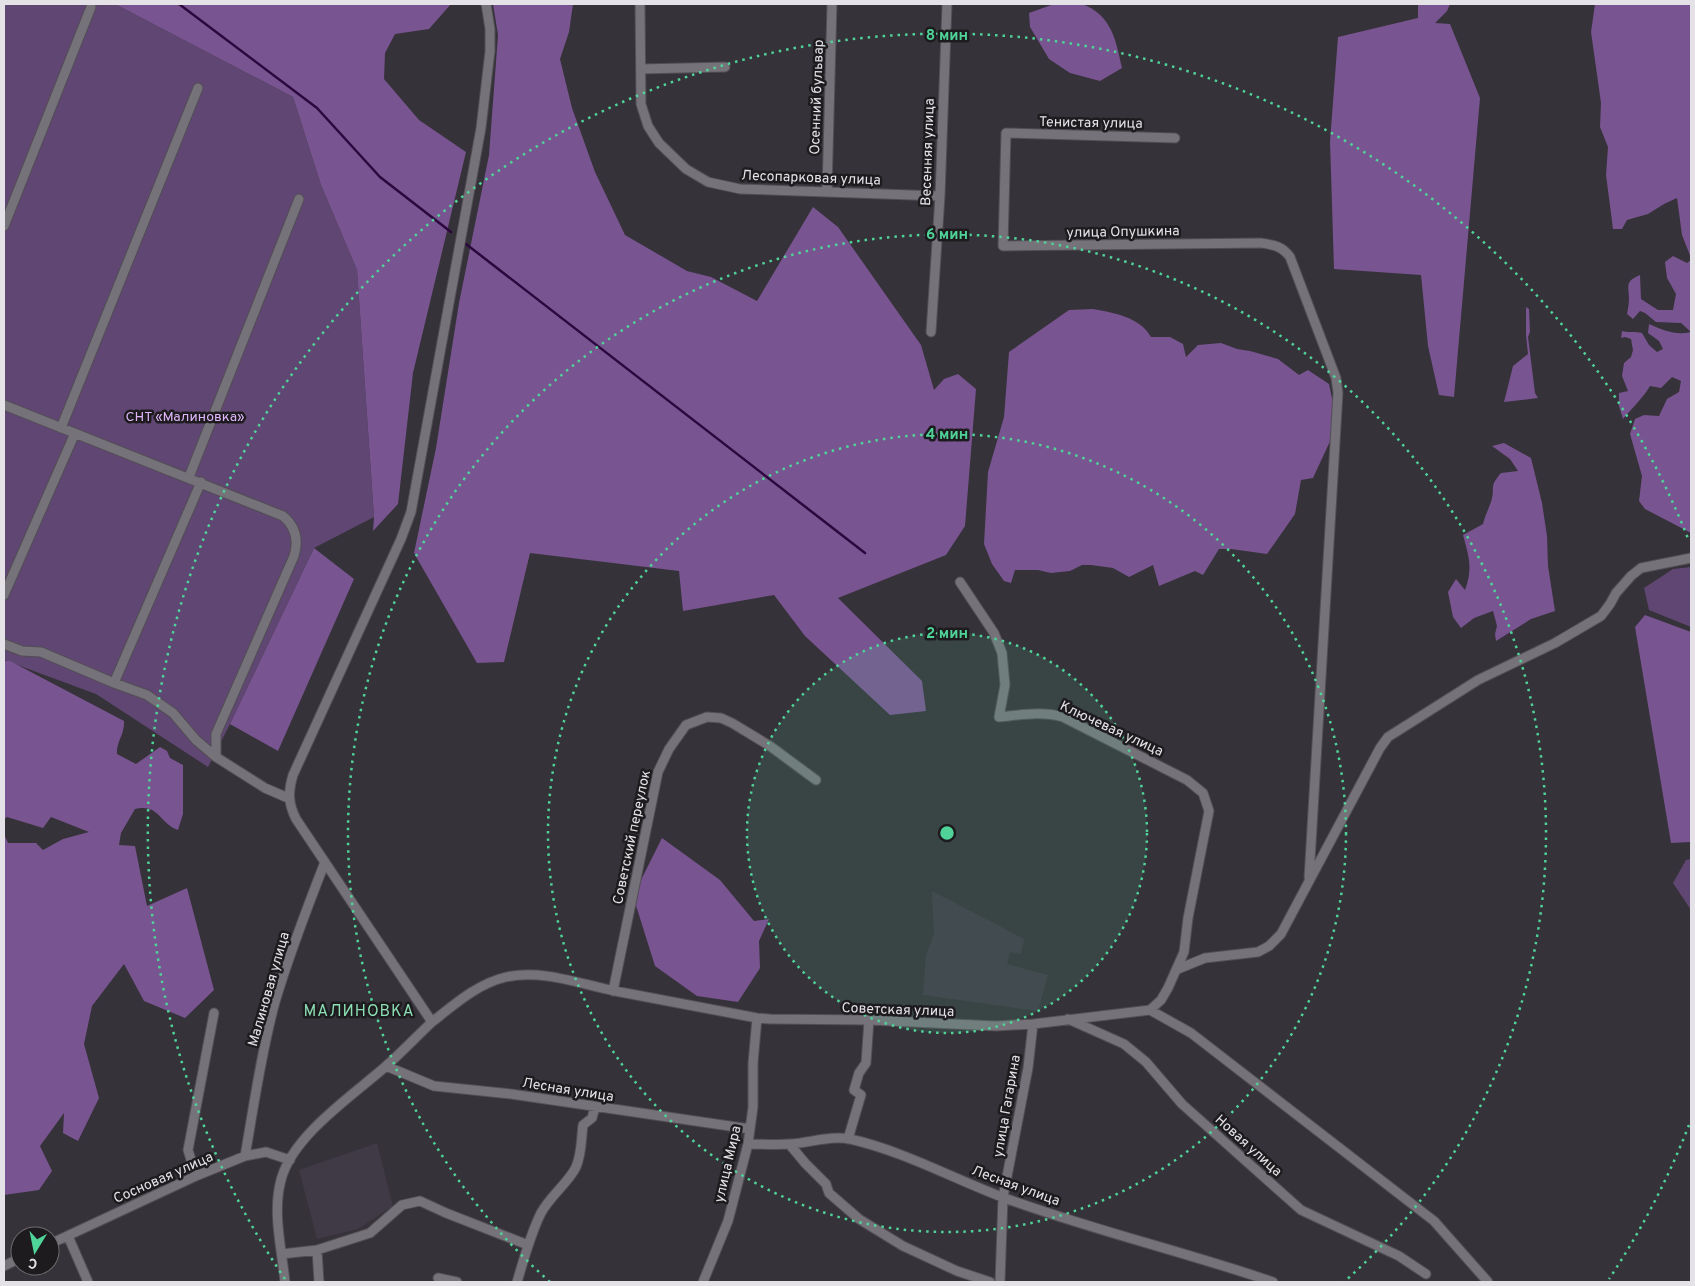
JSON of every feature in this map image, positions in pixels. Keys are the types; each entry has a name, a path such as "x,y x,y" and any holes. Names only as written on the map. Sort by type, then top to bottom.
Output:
{"street":[{"path":"432,1022 296,819 288,798 293,775 412,512 481,128 490,52 490,29 486,4"},
{"name":"Лесопарковая улица","path":"640,4 641,104 648,126 659,143 686,169 708,182 740,189 940,196"},
{"name":"Осенний бульвар","path":"827,191 832,4"},
{"name":"Весенняя улица","path":"931,332 940,196 946,4"},
{"path":"4,226 91,7"},
{"path":"641,69 725,67"},
{"path":"61,428 198,88"},
{"name":"Тенистая улица","path":"1003,246 1006,133 1175,138"},
{"path":"189,477 299,199"},
{"name":"улица Опушкина","path":"1003,246 1244,243 1275,245 1284,249 1290,257 1336,378 1338,393 1309,878"},
{"path":"4,405 189,477 283,516 291,523 297,542 294,556 220,722 216,734 216,757"},
{"path":"4,595 75,433"},
{"path":"114,683 201,482"},
{"path":"1488,1282 1434,1221 1191,1033 1150,1010 1161,1000 1178,969 1205,958 1258,952 1269,946 1281,934 1309,878 1380,748 1388,737 1478,680 1555,643 1601,616 1616,593 1641,568 1691,558"},
{"name":"Ключевая улица","path":"960,582 994,633 1002,653 1005,685 999,717 1035,714 1052,714 1063,717 1187,780 1203,793 1209,811 1188,918 1184,952 1178,969"},
{"path":"4,644 22,650 41,652 147,695 174,713 196,740 216,757 265,788 288,798"},
{"name":"Советский переулок","path":"614,991 658,772 669,748 686,725 707,717 721,718 770,746 816,780"},
{"name":"Малиновая улица","path":"245,1156 264,1051 275,1003 294,944 325,862"},
{"name":"Советская улица","path":"285,1282 277,1211 281,1180 290,1160 317,1125 386,1066 432,1022 472,990 504,977 520,974 542,975 614,991 757,1018 869,1020 982,1026 1033,1024 1068,1018 1150,1010"},
{"path":"196,1176 188,1150 214,1013"},
{"name":"улица Мира","path":"703,1282 728,1220 748,1144 753,1107 753,1063 757,1018"},
{"name":"Новая улица","path":"1068,1018 1124,1044 1146,1062 1182,1104 1301,1210 1399,1256 1426,1274"},
{"path":"848,1139 861,1095 854,1090 859,1073 866,1064 869,1020"},
{"name":"улица Гагарина","path":"1000,1282 1003,1197 1028,1068 1033,1024"},
{"name":"Лесная улица","path":"386,1066 434,1086 511,1094 750,1130"},
{"path":"517,1282 528,1245 541,1214 549,1200 575,1169 581,1153 583,1125 592,1118 595,1107"},
{"name":"Лесная улица","path":"748,1144 790,1144 828,1139 848,1139 899,1154 1003,1197 1273,1282"},
{"path":"790,1144 805,1164 826,1184 829,1193 859,1219 904,1246 957,1271 990,1282"},
{"name":"Сосновая улица","path":"60,1240 196,1176 245,1156 266,1152 290,1160"},
{"path":"282,1254 317,1250 370,1234 402,1205 420,1200 446,1213 528,1245"},
{"path":"68,1236 88,1282"},
{"path":"317,1250 319,1282"},
{"path":"438,1278 457,1282"}],"shaded area":[{"path":"115,4 451,4 429,29 395,34 385,53 384,79 419,120 466,152 413,373 398,504 373,531 374,517 357,270 321,185 293,97"},
{"path":"493,4 573,4 569,32 560,59 572,108 595,172 625,235 687,271 711,277 757,301 813,207 838,227 921,345 934,390 944,379 958,374 976,389 965,526 946,555 838,598 922,681 926,711 890,715 805,636 774,595 683,611 679,571 530,553 504,662 477,663 414,553 436,448 459,303 489,155 498,35"},
{"path":"1054,4 1082,4 1100,15 1115,39 1122,68 1100,81 1070,73 1049,59 1030,27 1029,13"},
{"path":"1418,4 1450,4 1447,11 1435,23 1450,24 1480,98 1454,397 1439,395 1428,346 1421,275 1334,269 1330,141 1338,37 1418,18"},
{"path":"1595,4 1691,4 1691,258 1682,235 1677,198 1648,214 1627,220 1622,229 1613,229 1606,175 1608,147 1600,127 1601,103 1591,32"},
{"path":"1673,256 1687,263 1691,260 1691,332 1681,323 1656,322 1640,311 1633,319 1627,314 1630,281 1640,275 1641,299 1658,310 1673,310 1676,294 1667,278 1665,262"},
{"path":"1526,307 1529,309 1530,332 1528,337 1535,393 1538,398 1504,402 1513,366 1528,354"},
{"path":"1093,309 1118,314 1133,320 1146,330 1151,337 1170,337 1183,344 1186,357 1198,345 1221,343 1278,359 1299,375 1308,370 1329,384 1334,408 1332,437 1313,478 1301,480 1295,514 1267,554 1219,549 1203,575 1195,571 1159,586 1153,565 1129,577 1113,568 1091,565 1082,565 1070,571 1051,573 1038,570 1015,570 1011,583 1004,581 992,564 984,544 988,472 1004,417 1009,352 1069,310"},
{"path":"1649,324 1675,333 1691,332 1691,533 1645,509 1639,501 1642,476 1630,434 1635,419 1644,415 1659,416 1667,399 1679,392 1681,381 1672,377 1661,388 1650,386 1623,419 1619,406 1619,393 1628,391 1622,376 1624,363 1631,357 1633,350 1631,339 1621,338 1622,331 1642,333 1649,345 1657,352 1663,349 1659,341 1648,333"},
{"path":"1504,443 1531,458 1542,503 1547,536 1548,566 1555,611 1531,619 1496,641 1497,626 1493,611 1474,618 1461,628 1453,617 1448,592 1456,579 1465,590 1469,575 1469,562 1463,535 1483,524 1491,502 1493,485 1501,473 1518,471 1510,459 1492,446"},
{"path":"314,548 354,579 278,751 230,724"},
{"path":"1645,615 1691,632 1691,842 1671,843 1635,627"},
{"path":"4,661 10,661 124,721 117,754 136,764 160,747 167,751 170,758 183,765 183,814 178,830 154,811 143,808 135,809 121,833 119,845 135,846 147,906 187,888 214,990 185,1018 144,1001 124,964 92,1006 84,1044 99,1098 78,1141 63,1133 64,1113 40,1146 52,1171 39,1190 4,1195 4,834 8,843 36,843 43,850 63,839 89,832 51,817 43,828 7,817 4,819"},
{"path":"662,838 720,880 754,921 769,919 759,941 760,968 738,1002 697,996 655,966 633,896"},
{"path":"932,891 1024,939 1021,954 1010,952 1007,964 1048,975 1038,1011 923,995 926,955 934,934"},
{"path":"377,1143 393,1206 358,1229 317,1239 299,1170"}],"green space":[{"name":"СНТ «Малиновка»","path":"4,4 115,4 293,97 321,185 357,270 374,517 314,548 208,767 96,694 4,660"},
{"path":"1691,567 1691,627 1649,610 1644,588 1673,569"},
{"path":"1691,859 1691,910 1673,883 1686,860"}],"waterway":[{"path":"179,4 317,108 380,177 451,232"},
{"path":"466,244 865,553"}],"district":[{"name":"МАЛИНОВКА","path":"359,1010"}]}
